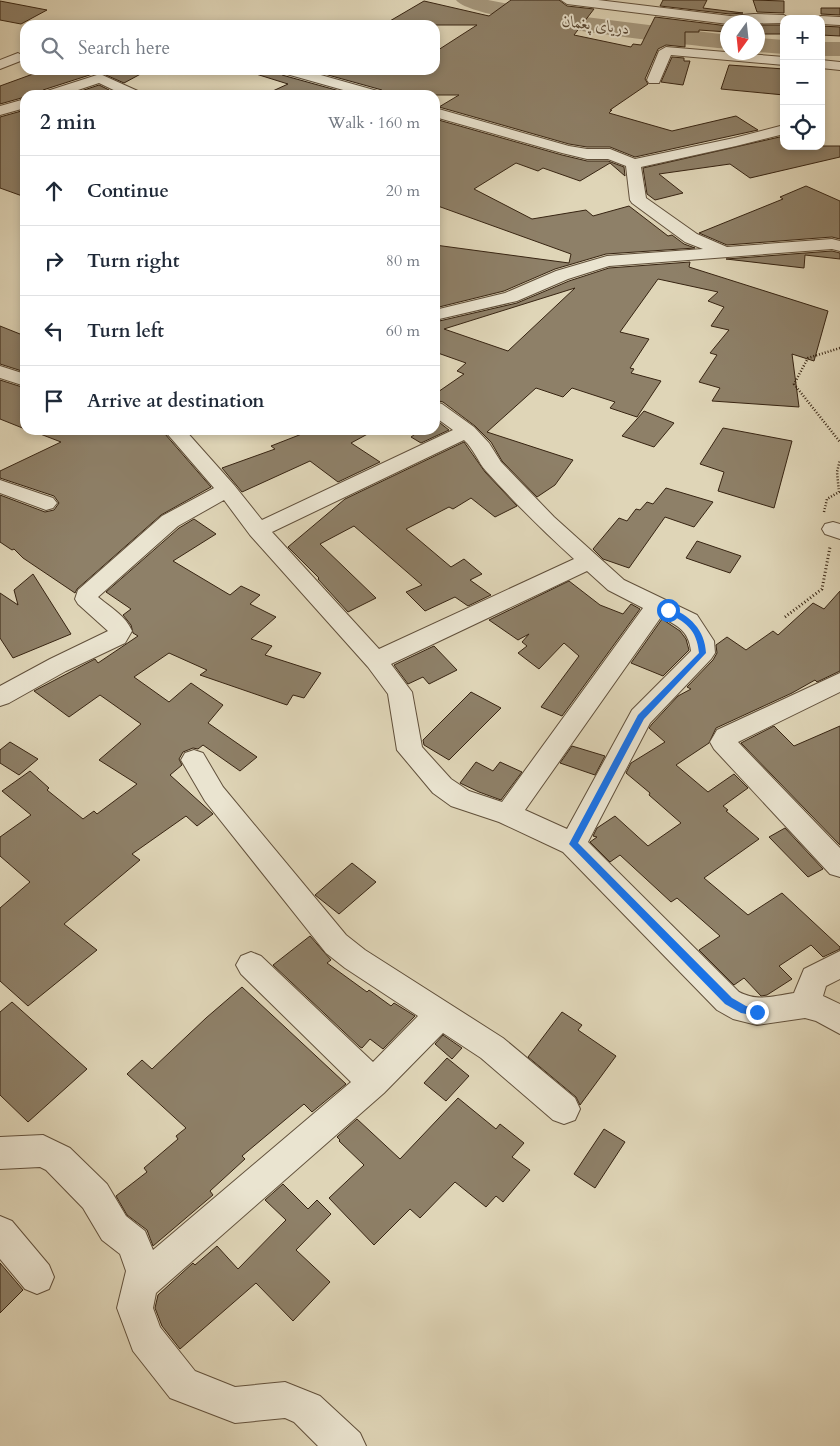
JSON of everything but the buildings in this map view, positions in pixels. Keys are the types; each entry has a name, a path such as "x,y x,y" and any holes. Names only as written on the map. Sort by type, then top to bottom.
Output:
{"street":[{"path":"568,0 730,20 749,15 754,18 780,19"},
{"path":"825,20 840,21"},
{"path":"654,80 666,51 780,61"},
{"path":"0,65 18,57"},
{"path":"825,64 840,66"},
{"path":"306,75 358,90"},
{"path":"64,90 100,78 125,90"},
{"path":"0,111 20,105"},
{"path":"440,113 567,150 587,154 610,154 633,164 736,142 780,130"},
{"path":"633,164 638,200 691,238 726,252"},
{"path":"440,314 511,297 562,275 607,261 832,244 840,246"},
{"path":"0,372 20,378"},
{"path":"440,412 467,431 489,456 492,464 546,522 616,585 688,621 702,642 703,653 641,717 573,844"},
{"path":"258,530 467,431"},
{"path":"178,435 227,490 258,530 376,661 400,692 410,750 442,786 460,799 508,814 573,844 728,1001 744,1010 757,1012 805,1005 824,1010 840,1020"},
{"path":"0,486 46,503"},
{"path":"0,698 58,665 117,637 120,631 118,626 86,599 86,595 170,521 227,490"},
{"path":"376,661 589,561"},
{"path":"508,814 657,605"},
{"path":"840,682 726,737 723,742 840,866"},
{"path":"194,760 214,794 336,944 355,959 492,1048 564,1109"},
{"path":"805,1005 814,978 840,964"},
{"path":"251,965 373,1083"},
{"path":"140,1284 373,1083 440,1015"},
{"path":"0,1153 43,1151 58,1159 95,1196 114,1228 133,1243 143,1271 135,1308 146,1338 183,1385 235,1405 285,1400 307,1409 347,1446"},
{"path":"0,1233 36,1277"}],"path":[{"path":"840,348 808,358 794,384 840,442"}],"waterway":[{"name":"دریای پغمان","path":"467,0 495,9 539,17 655,34 720,41"},
{"name":"دریای پغمان","path":"765,46 780,47"},
{"name":"دریای پغمان","path":"825,49 840,49"}],"route":[{"path":"668,610 688,621 702,642 703,653 641,717 573,844 728,1001 744,1010 757,1012"}]}
